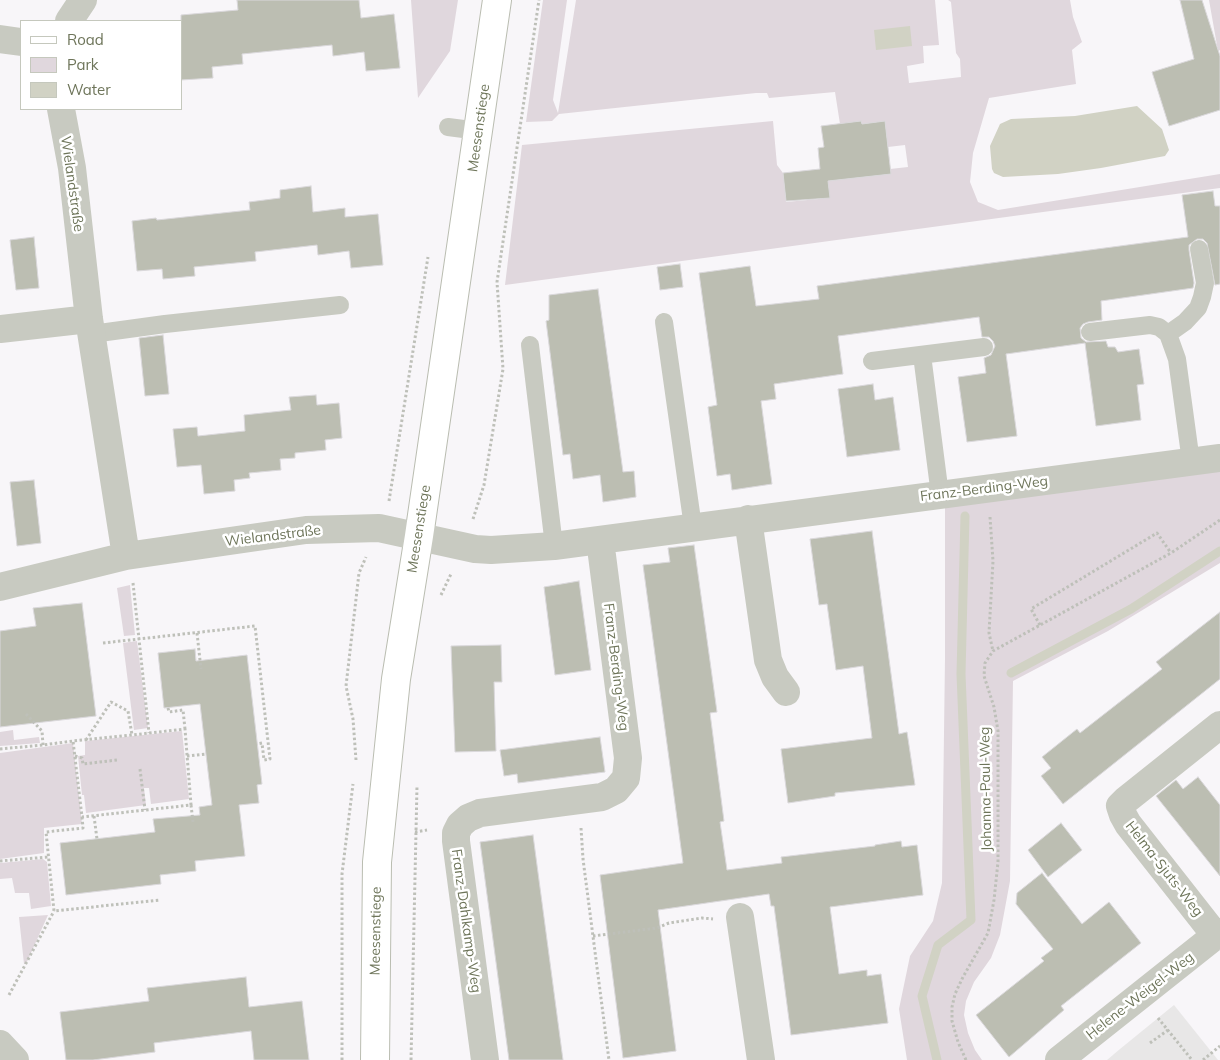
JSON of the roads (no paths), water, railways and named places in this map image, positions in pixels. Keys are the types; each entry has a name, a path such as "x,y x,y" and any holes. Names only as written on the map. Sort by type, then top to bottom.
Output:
{"street":[{"path":"71,20 83,0"},
{"name":"Meesenstiege","path":"375,1060 377,862 396,679 419,536 497,0"},
{"path":"0,40 20,42"},
{"name":"Wielandstraße","path":"61,110 72,168 90,326 126,556"},
{"path":"0,329 90,326"},
{"name":"Franz-Berding-Weg","path":"419,536 491,550 554,546 1220,458"},
{"path":"748,519 768,660 775,677 786,692"},
{"name":"Wielandstraße","path":"0,586 126,556 306,530 379,528 419,536"},
{"name":"Franz-Berding-Weg","path":"600,540 628,758 626,778 616,790"},
{"name":"Helma-Sjuts-Weg","path":"1218,934 1128,824 1120,806 1220,725"},
{"name":"Franz-Dahlkamp-Weg","path":"485,1060 456,841 456,833 460,824 468,818 480,814 602,797 616,790"},
{"path":"740,920 761,1060"},
{"name":"Helene-Weigel-Weg","path":"1059,1060 1218,934"},
{"path":"0,1044 15,1060"}],"lane":[{"path":"448,127 479,132"},
{"path":"1168,334 1185,322 1198,308 1205,283 1199,249"},
{"path":"90,326 165,324 340,306"},
{"path":"664,322 693,527"},
{"path":"1090,332 1150,324 1159,327 1168,334 1176,359 1191,462"},
{"path":"530,345 554,546"},
{"path":"872,361 984,348"},
{"path":"922,355 940,495"}],"water":[{"path":"910,26 912,46 876,50 874,30"},
{"path":"1137,106 1162,129 1169,150 1165,156 1058,174 1003,177 994,173 992,169 990,146 1000,124 1011,119 1075,116"}],"waterway":[{"path":"937,1060 922,996 938,945 971,920 961,674 965,516"},
{"path":"1011,673 1131,609 1220,551"}]}
